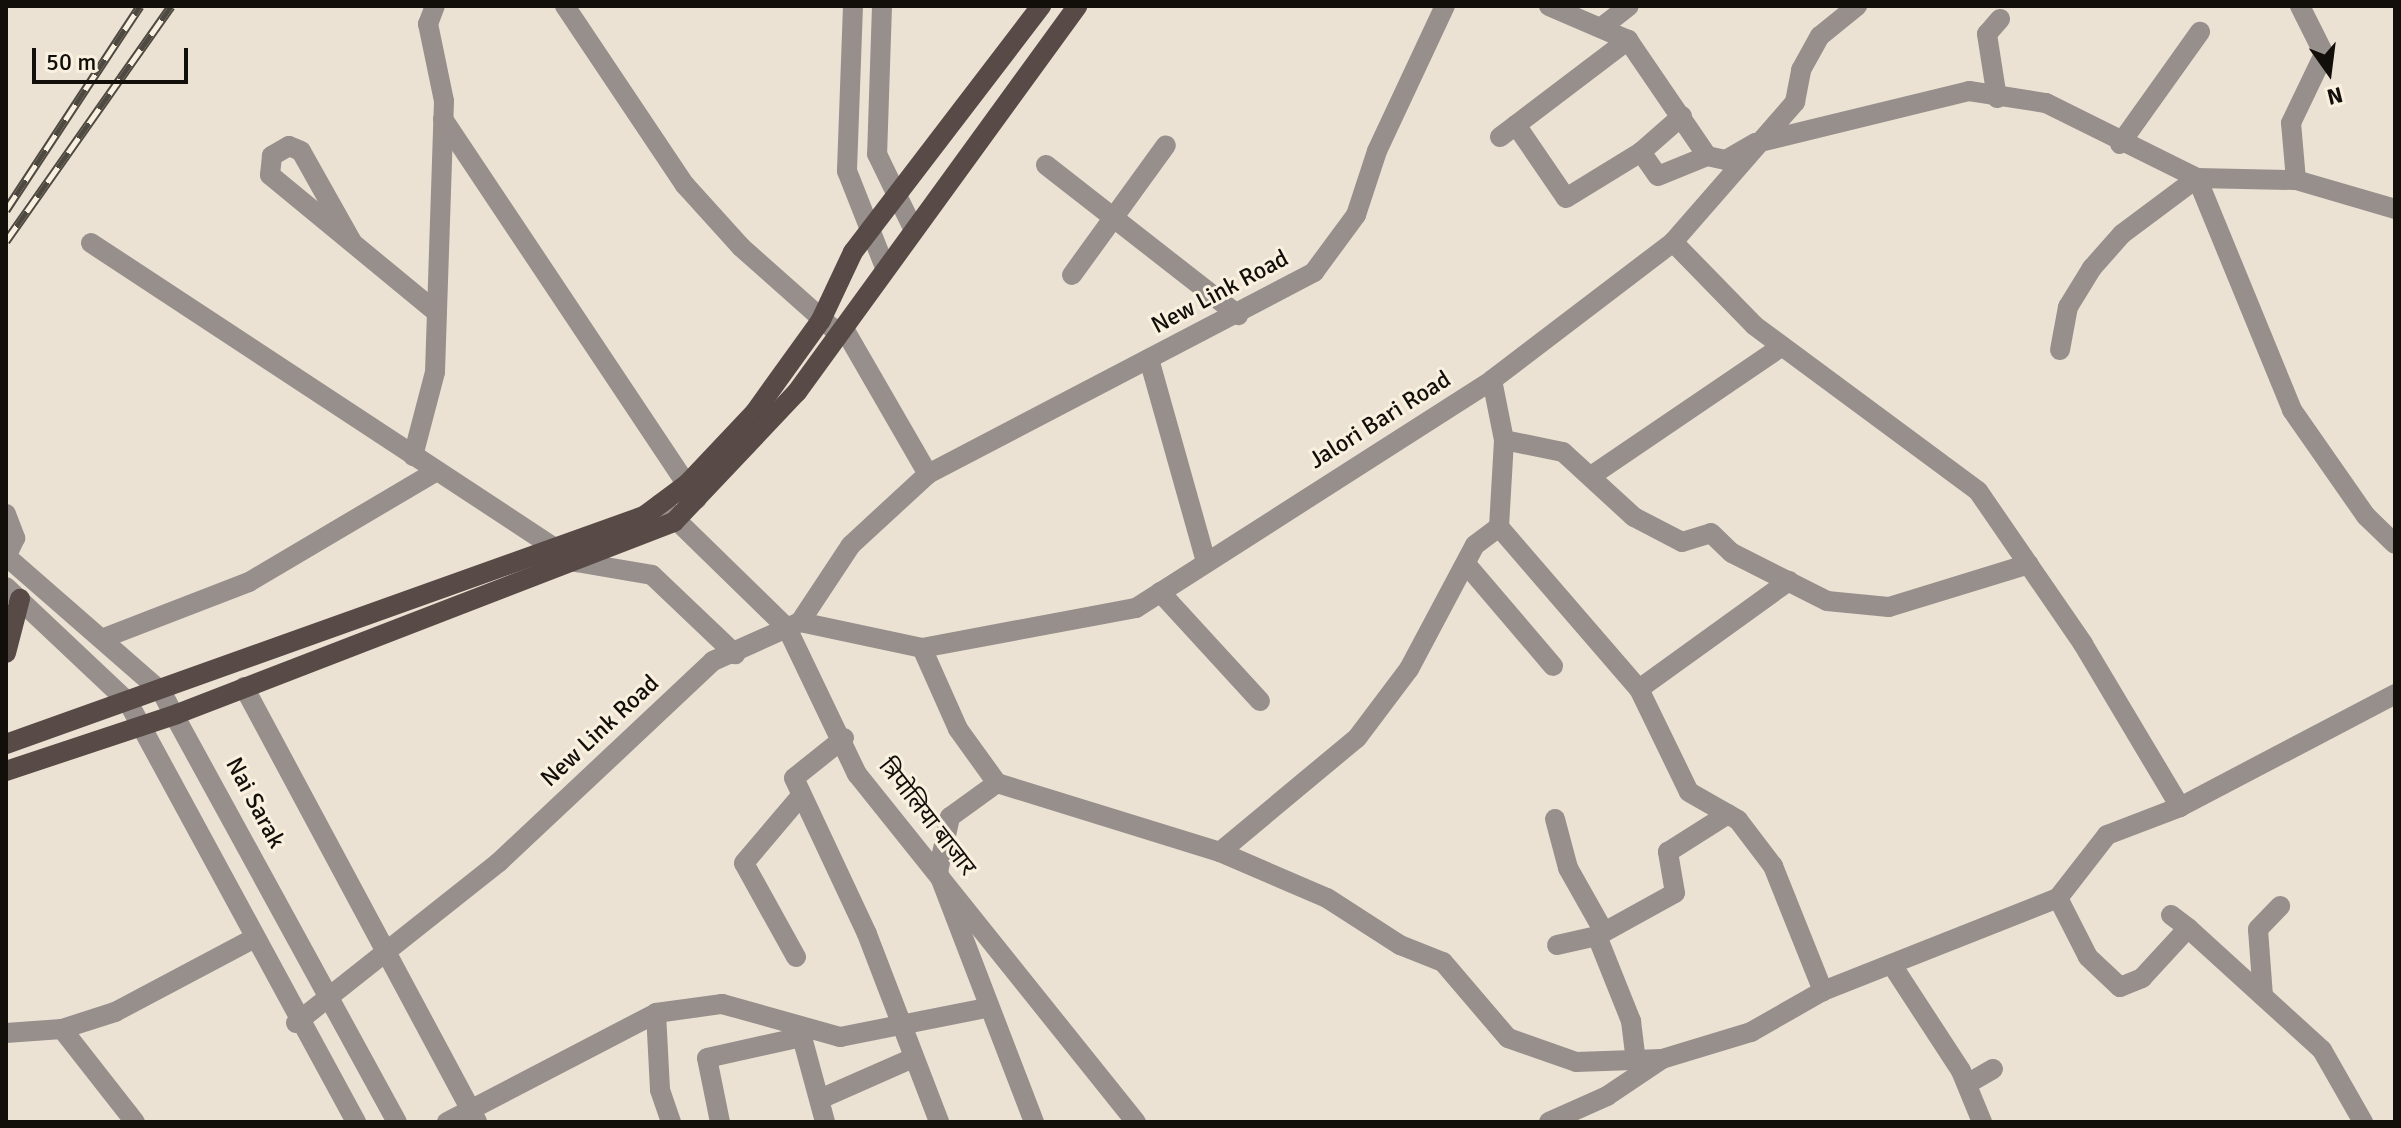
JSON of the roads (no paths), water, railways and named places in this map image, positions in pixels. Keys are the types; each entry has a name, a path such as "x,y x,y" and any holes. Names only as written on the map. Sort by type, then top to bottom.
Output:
{"main road":[{"path":"6,771 177,714 674,522 692,493 821,320 867,233 1041,6"},
{"path":"6,744 555,550 692,493 841,330 884,265 1077,6"},
{"path":"6,653 13,593"}],"street":[{"path":"413,456 435,372 443,119 428,24 435,6"},
{"path":"565,6 685,185 821,320 841,330 928,474"},
{"path":"853,6 847,171 867,233 884,265"},
{"path":"882,6 877,154 896,199 913,228"},
{"path":"1549,6 1628,40 1707,156"},
{"path":"1602,27 1629,6"},
{"name":"Jalori Bari Road","path":"794,625 922,648 1136,608 1492,380 1673,242 1756,143 1795,102 1820,36 1857,6"},
{"path":"2296,180 2291,123 2324,54 2300,6"},
{"name":"New Link Road","path":"296,1023 332,1000 498,863 713,661 735,654 794,625 851,545 928,474 1286,291 1335,252 1438,9"},
{"path":"1997,98 1987,34 2000,19"},
{"path":"2120,144 2200,32"},
{"path":"1628,40 1508,131 1566,198 1641,152 1682,116"},
{"path":"1641,152 1658,176 1707,156 1726,160 1756,143 1958,92 2046,103 2120,144 2197,178 2296,180 2395,209"},
{"path":"443,119 692,493"},
{"path":"1072,275 1166,145"},
{"path":"352,242 301,151 289,146 272,156 270,175 436,312"},
{"path":"1046,165 1238,315"},
{"path":"2060,350 2068,307 2092,268 2122,234 2197,178"},
{"path":"2197,178 2292,410 2366,516 2395,544"},
{"path":"1673,242 1782,346 1978,491 2029,564 2180,807"},
{"path":"91,243 555,550 576,562 652,575 735,654"},
{"path":"1594,474 1782,346"},
{"path":"1149,359 1206,562"},
{"path":"1492,380 1504,440 1499,527 1639,689 1689,792 1728,814 1773,866 1823,991"},
{"path":"1504,440 1563,452 1594,474 1634,517 1682,542 1711,533 1732,553 1827,601 1889,607 2029,564"},
{"path":"104,638 249,582 435,472"},
{"name":"त्रिपोलिया बाजार","path":"660,504 674,522 794,625 857,774 1136,1122"},
{"path":"6,514 15,538 6,556"},
{"path":"1220,852 1357,738 1409,669 1475,545 1499,527"},
{"name":"Nai Sarak","path":"6,556 104,638 161,691 177,714 397,1122"},
{"path":"1466,564 1553,666"},
{"path":"1639,689 1789,581"},
{"path":"1160,592 1260,701"},
{"path":"13,593 128,702 296,1023 356,1122"},
{"path":"922,648 958,729 997,783 1220,852 1327,898 1400,945 1443,962 1508,1038 1576,1062 1662,1059 1751,1032 1823,991 2058,898 2107,835 2180,807 2395,694"},
{"path":"244,687 390,952 474,1116"},
{"path":"844,738 794,778 800,797 867,934 939,1122"},
{"path":"997,783 950,817 938,872 986,1008 1034,1122"},
{"path":"796,957 744,863 800,797"},
{"path":"1557,945 1601,934 1675,893 1668,852 1728,814"},
{"path":"1555,819 1568,868 1601,934 1631,1021 1636,1060"},
{"path":"2058,898 2088,957 2120,987 2142,978 2188,928"},
{"path":"2263,996 2258,929 2280,906"},
{"path":"2171,915 2337,1067 2363,1122"},
{"path":"6,1033 62,1029 167,990 251,940"},
{"path":"1892,965 1967,1084 1982,1122"},
{"path":"447,1122 474,1116 656,1013 722,1004 800,1031 840,1037 901,1029 986,1008"},
{"path":"656,1013 660,1090 671,1122"},
{"path":"62,1029 135,1122"},
{"path":"800,1031 825,1122"},
{"path":"720,1122 707,1058 800,1031"},
{"path":"820,1099 913,1058"},
{"path":"1549,1122 1607,1096 1662,1059"},
{"path":"1967,1084 1993,1069"}],"railway":[{"path":"6,210 140,6"},
{"path":"6,241 171,6"}]}
